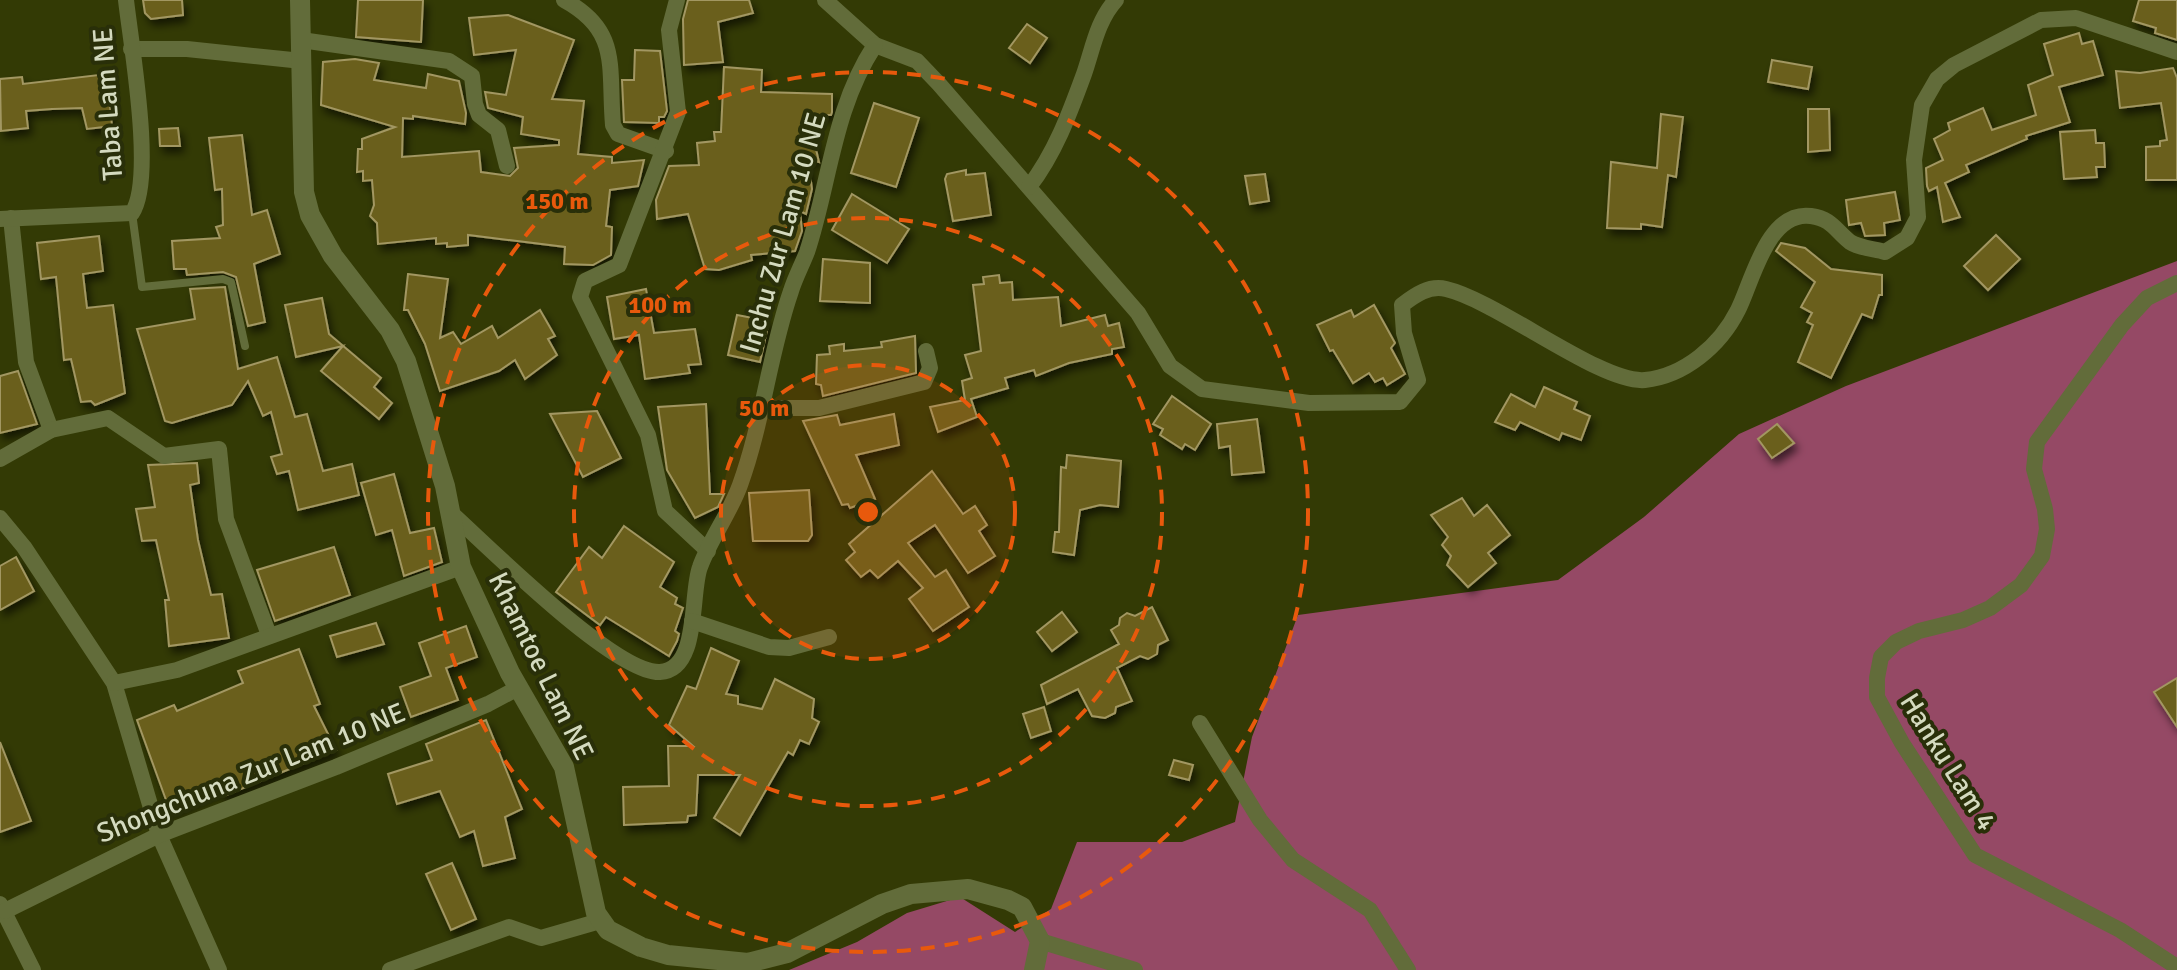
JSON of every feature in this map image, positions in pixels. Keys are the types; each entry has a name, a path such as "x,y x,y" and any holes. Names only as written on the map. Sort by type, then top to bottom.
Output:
{"main road":[{"name":"Khamtoe Lam NE","path":"300,0 304,192 310,215 333,256 400,346 450,512 461,567 518,688 564,767 600,921"},
{"path":"600,921 624,940 668,955 748,963 787,953 897,899 942,889 968,889 1022,907 1040,941 1034,970"}],"street":[{"name":"Taba Lam NE","path":"5,219 132,213 140,201 142,177 126,0"},
{"path":"564,0 588,13 601,27 606,42 613,125 618,134 666,151"},
{"path":"677,0 669,30 678,112 666,151 619,265 585,281 580,297 648,435 665,511 708,551"},
{"path":"825,0 875,45 917,61 1138,313 1170,366 1202,389 1309,403 1400,402 1418,380 1404,333 1402,305 1420,292 1445,289 1548,337 1621,378 1641,380 1672,376 1711,347 1738,311 1757,258 1780,226 1808,215 1833,222 1852,243 1885,252 1907,238 1918,217 1914,160 1922,105 1937,79 1954,65 2041,20 2076,18 2177,52"},
{"path":"1029,187 1048,161 1070,112 1104,14 1116,0"},
{"path":"301,40 449,61 462,67 472,76 479,115 498,130 507,166"},
{"name":"Inchu Zur Lam 10 NE","path":"450,512 589,636 636,668 664,672 673,668 683,657 692,621 695,584 739,488 790,292 807,252 840,126 856,77 875,45"},
{"path":"131,49 187,49 302,61"},
{"path":"5,219 26,362 51,430"},
{"name":"Hanku Lam 4","path":"2177,283 2147,298 2122,325 2037,442 2034,469 2047,529 2042,556 2021,585 1990,608 1896,642 1881,657 1877,678 1877,697 1902,743 1975,855 2120,930 2177,967"},
{"path":"762,408 819,408 924,382 930,368 926,351"},
{"path":"0,459 51,430 108,418 164,456 219,449 226,519 269,635"},
{"path":"0,518 24,547 114,683 159,835 219,970"},
{"path":"114,683 177,670 461,567"},
{"path":"692,621 769,647 789,648 829,637"},
{"name":"Shongchuna Zur Lam 10 NE","path":"2,908 159,835 350,761 488,704 518,688"},
{"path":"1200,723 1260,820 1293,860 1370,910 1408,970"},
{"path":"2,908 33,970"},
{"path":"390,970 509,927 541,938 600,921"},
{"path":"1040,941 1135,970"}],"lane":[{"path":"132,213 142,287 223,279 231,282 245,346"}],"shaded area":[{"path":"2177,261 2177,970 789,970 857,942 907,913 960,897 1015,932 1051,909 1077,842 1182,842 1235,822 1252,737 1298,615 1558,580 1644,517 1739,434 1846,386"}],"building":[{"path":"143,0 182,0 183,15 151,19 145,13"},
{"path":"358,0 423,0 421,42 356,37"},
{"path":"688,0 749,0 753,13 718,22 723,62 684,65 683,19"},
{"path":"2139,0 2177,0 2177,40 2155,33 2156,28 2133,21"},
{"path":"508,15 574,40 552,99 584,101 578,154 612,157 612,163 644,160 638,186 610,190 606,226 612,227 611,255 593,265 564,264 565,247 468,235 468,245 447,247 447,243 436,244 436,238 378,244 377,223 370,216 374,205 372,180 363,181 363,171 357,172 358,149 362,149 362,139 395,127 321,105 323,62 355,59 379,63 374,80 426,88 428,74 459,81 466,113 465,124 413,116 413,119 403,118 402,157 479,151 481,172 510,176 518,168 514,148 559,145 559,140 521,134 523,117 488,108 485,92 506,95 516,50 474,55 469,18"},
{"path":"1027,24 1047,38 1030,63 1009,48"},
{"path":"2079,33 2082,44 2093,41 2103,75 2059,87 2070,122 2026,136 2027,139 1966,165 1969,172 1945,183 1960,217 1943,222 1937,187 1929,191 1927,186 1926,168 1943,160 1934,139 1950,130 1948,123 1983,108 1992,130 2036,115 2028,85 2053,75 2044,44"},
{"path":"635,50 660,51 667,111 664,117 659,117 659,123 624,122 622,80 634,80"},
{"path":"1772,60 1812,67 1808,89 1768,82"},
{"path":"724,67 762,70 761,92 832,94 832,112 831,115 808,115 819,162 801,157 799,161 809,167 812,189 806,214 800,211 802,231 795,251 751,255 752,260 719,270 705,269 688,214 657,219 656,200 669,166 699,165 697,143 715,141 714,132 721,132"},
{"path":"2173,68 2177,78 2177,180 2146,180 2146,147 2160,146 2160,141 2167,140 2161,103 2120,108 2116,71 2140,73"},
{"path":"107,74 112,126 87,129 82,108 52,109 26,111 28,128 1,131 0,79 22,77 23,84"},
{"path":"874,103 919,118 896,187 851,173"},
{"path":"1808,109 1829,109 1830,150 1808,152"},
{"path":"1661,114 1683,117 1676,177 1668,175 1662,227 1641,224 1641,229 1607,228 1611,162 1657,168"},
{"path":"178,128 180,146 160,146 159,129"},
{"path":"2095,130 2096,143 2104,143 2105,167 2096,167 2097,177 2064,179 2060,132"},
{"path":"242,135 252,215 267,210 280,254 254,264 265,322 248,326 236,277 223,272 187,275 186,269 174,269 172,241 220,238 216,227 223,225 222,189 215,190 209,138"},
{"path":"966,170 966,175 985,173 991,215 953,221 945,179 947,174"},
{"path":"1265,174 1269,201 1250,204 1245,176"},
{"path":"1895,192 1900,220 1884,223 1885,235 1865,236 1861,223 1849,225 1846,200"},
{"path":"852,194 909,229 887,263 832,230"},
{"path":"1996,235 2020,259 1988,290 1964,266"},
{"path":"99,236 103,271 83,274 87,308 113,305 125,393 95,405 91,401 81,402 71,359 64,360 56,277 41,279 37,243"},
{"path":"1781,243 1805,248 1831,269 1882,275 1882,295 1879,295 1872,318 1862,314 1831,378 1798,362 1813,325 1807,322 1812,313 1801,307 1815,282 1776,251"},
{"path":"823,259 870,263 870,303 820,301"},
{"path":"408,274 448,279 440,338 453,332 461,344 492,326 498,338 540,310 555,336 548,339 557,355 525,379 515,360 499,371 440,391 425,344 408,310 404,310"},
{"path":"999,275 1000,283 1012,282 1013,300 1058,297 1061,326 1105,315 1108,326 1119,323 1124,347 1112,349 1112,354 1069,363 1036,376 1034,370 1005,378 1008,388 971,399 977,417 938,432 930,407 965,400 962,381 972,378 965,355 981,351 973,285 984,284 983,277"},
{"path":"225,287 238,369 277,357 295,417 307,414 323,471 352,464 359,495 298,510 289,471 277,474 271,457 282,454 271,412 263,416 248,381 232,405 172,423 165,421 137,329 195,319 190,289"},
{"path":"646,289 654,333 695,329 701,364 688,365 690,373 645,379 639,335 614,339 607,297"},
{"path":"322,298 329,334 381,378 374,387 392,403 379,419 321,371 343,346 296,357 285,305"},
{"path":"1374,305 1395,343 1391,348 1405,374 1387,385 1383,378 1375,382 1369,373 1353,383 1333,350 1330,351 1317,325 1351,310 1354,317"},
{"path":"737,315 769,321 760,362 728,355"},
{"path":"915,336 916,373 823,396 821,385 816,384 817,355 830,354 829,346 844,344 844,351 882,347 881,342"},
{"path":"18,371 37,424 0,433 0,376"},
{"path":"1544,387 1577,402 1574,409 1590,416 1581,440 1562,433 1559,440 1520,422 1515,430 1495,422 1511,394 1535,407"},
{"path":"1172,396 1211,424 1195,450 1185,444 1182,449 1160,435 1163,429 1153,424"},
{"path":"706,404 710,494 724,494 718,507 695,518 667,470 658,407"},
{"path":"597,411 621,458 583,477 550,414"},
{"path":"894,414 899,445 856,455 875,499 850,508 848,504 842,505 803,421 837,415 840,425"},
{"path":"1257,419 1264,472 1232,475 1230,446 1219,448 1217,424"},
{"path":"1777,424 1794,443 1772,458 1758,439"},
{"path":"1067,455 1121,461 1118,507 1100,505 1080,510 1074,555 1053,552 1055,532 1059,532 1061,467 1066,468"},
{"path":"197,463 199,483 190,485 198,540 211,595 222,594 229,638 169,646 165,600 169,600 156,540 142,541 136,509 155,507 148,465"},
{"path":"932,471 963,514 975,506 987,525 979,531 995,556 968,573 935,525 908,543 935,577 946,570 969,607 933,631 909,599 923,588 898,561 878,578 870,570 861,577 846,560 855,552 849,544"},
{"path":"394,474 410,533 434,528 442,562 404,576 392,530 376,535 361,483"},
{"path":"809,490 812,535 808,541 753,541 749,493"},
{"path":"1462,498 1474,516 1487,505 1510,535 1488,553 1496,563 1468,587 1447,565 1451,556 1442,545 1448,537 1431,515"},
{"path":"624,526 674,562 660,587 677,598 675,604 683,608 675,631 679,634 677,641 669,656 606,617 600,625 556,592 589,547 602,558"},
{"path":"334,547 350,595 275,621 257,570"},
{"path":"16,557 34,591 0,610 0,566"},
{"path":"1152,607 1168,640 1158,645 1157,654 1148,659 1140,656 1117,668 1132,701 1116,707 1115,713 1105,718 1092,716 1078,689 1047,704 1041,685 1119,644 1111,630 1119,625 1120,618 1127,613 1135,616"},
{"path":"1062,612 1077,632 1052,651 1037,632"},
{"path":"376,623 384,644 337,657 330,636"},
{"path":"466,626 477,657 446,668 458,700 411,717 400,687 431,676 419,643"},
{"path":"711,648 739,661 726,694 738,696 738,704 762,709 775,679 814,699 812,718 819,722 809,744 800,740 793,755 788,752 740,835 714,818 740,775 698,775 696,815 688,816 687,822 624,825 623,787 669,786 668,746 693,746 669,725 687,686 696,689"},
{"path":"299,649 320,704 314,706 336,750 224,796 220,788 170,811 137,720 174,705 177,711 243,683 238,671"},
{"path":"2177,678 2177,727 2154,692"},
{"path":"1044,707 1051,731 1031,738 1023,714"},
{"path":"486,720 522,809 505,817 515,858 483,866 474,831 460,837 440,791 397,804 388,774 432,760 426,744"},
{"path":"0,742 31,821 0,832"},
{"path":"1174,760 1193,765 1189,780 1169,775"},
{"path":"452,863 476,919 451,930 426,874"}]}
